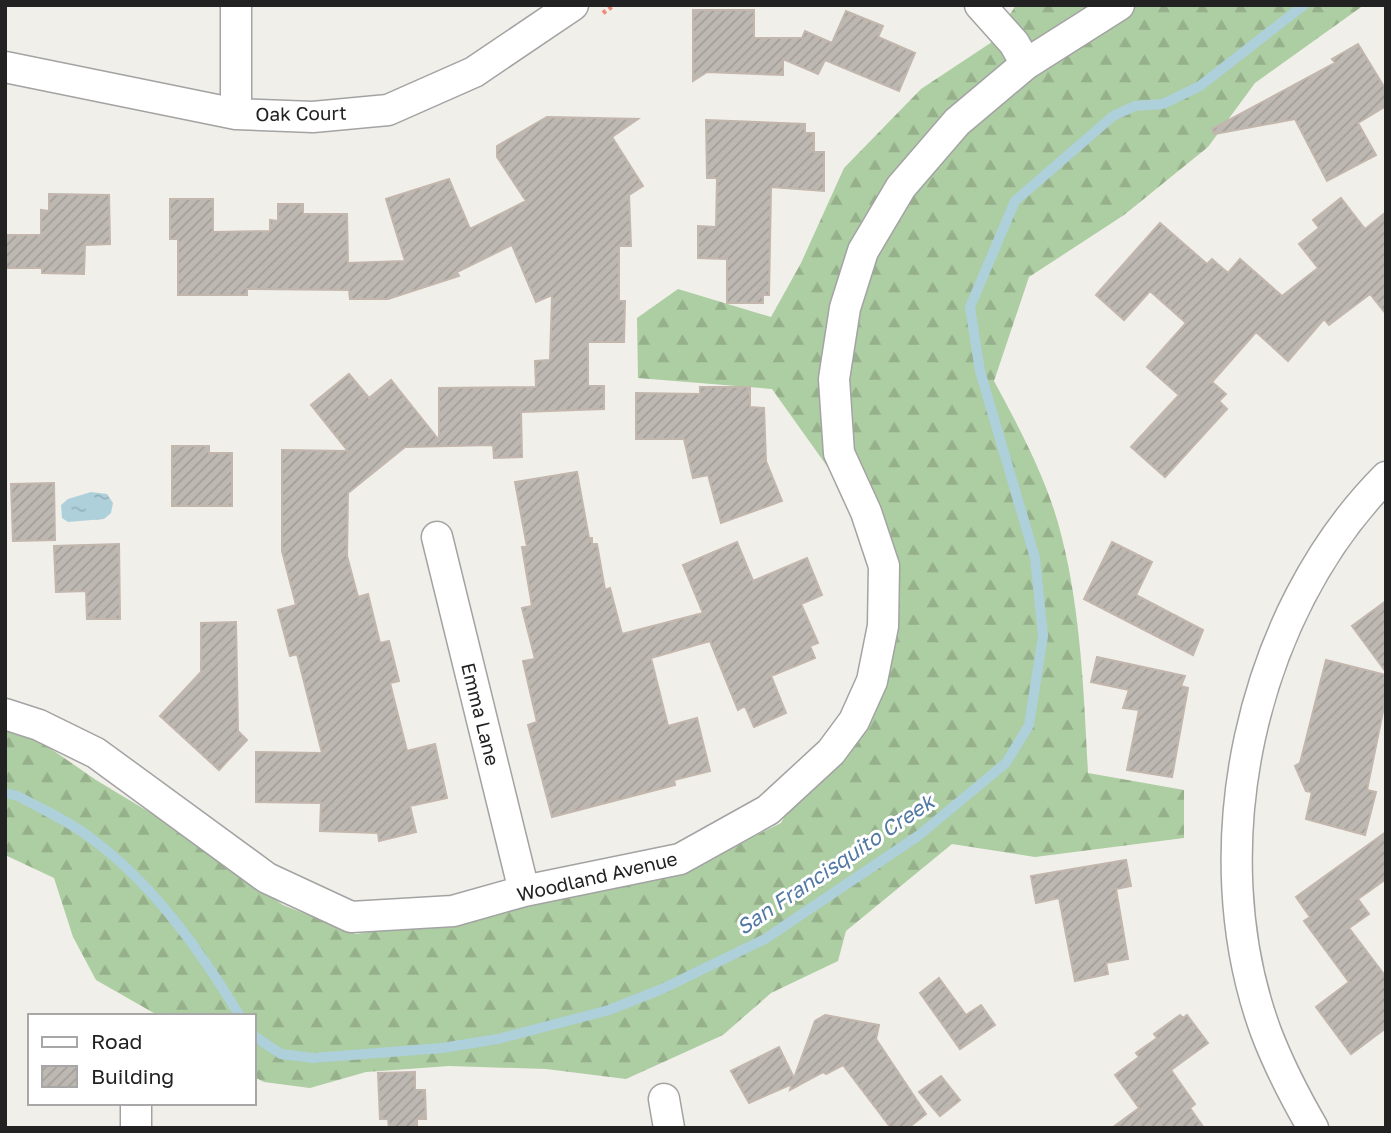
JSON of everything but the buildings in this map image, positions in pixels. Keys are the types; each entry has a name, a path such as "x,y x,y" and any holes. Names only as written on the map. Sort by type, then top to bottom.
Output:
{"street":[{"path":"236,5 236,114"},
{"name":"Oak Court","path":"5,67 236,114 313,117 388,110 474,72 573,5"},
{"path":"980,5 1014,43 1026,64"},
{"name":"Woodland Avenue","path":"5,714 40,725 96,753 267,878 351,917 453,911 524,891 680,859 768,810 831,752 854,721 872,681 880,637 884,566 866,512 839,453 834,379 845,308 863,251 901,187 957,122 1026,64 1119,5"},
{"path":"1312,1128 1288,1084 1270,1041 1250,971 1239,880 1238,840 1243,775 1255,713 1273,654 1299,595 1332,542 1386,477"},
{"name":"Emma Lane","path":"437,537 524,891"},
{"path":"664,1098 669,1128"},
{"path":"136,1105 136,1128"}],"green space":[{"path":"1016,5 1364,5 1255,83 1208,147 1124,215 1029,277 994,381 1042,477 1062,538 1078,625 1088,773 1184,790 1184,838 1035,857 952,844 846,931 838,961 771,993 723,1035 626,1079 546,1069 449,1066 366,1072 310,1088 264,1082 256,1078 256,1014 156,1014 96,980 73,937 54,878 5,855 5,730 28,733 96,780 179,830 283,905 356,934 526,907 675,875 781,823 863,670 873,580 844,490 772,389 638,378 637,318 678,289 771,317 801,263 844,168 921,89 992,42"}],"water":[{"path":"91,492 107,494 113,503 111,513 104,519 68,522 62,518 61,505 68,499"}],"waterway":[{"name":"San Francisquito Creek","path":"256,1037 281,1054 313,1058 442,1048 498,1039 609,1010 662,989 765,939 918,836 1006,763 1029,725 1043,636 1035,558 980,371 970,307 1015,201 1113,116 1135,106 1163,104 1200,86 1304,5"},
{"name":"San Francisquito Creek","path":"5,793 18,796 71,825 133,874 173,918 239,1014"}]}
